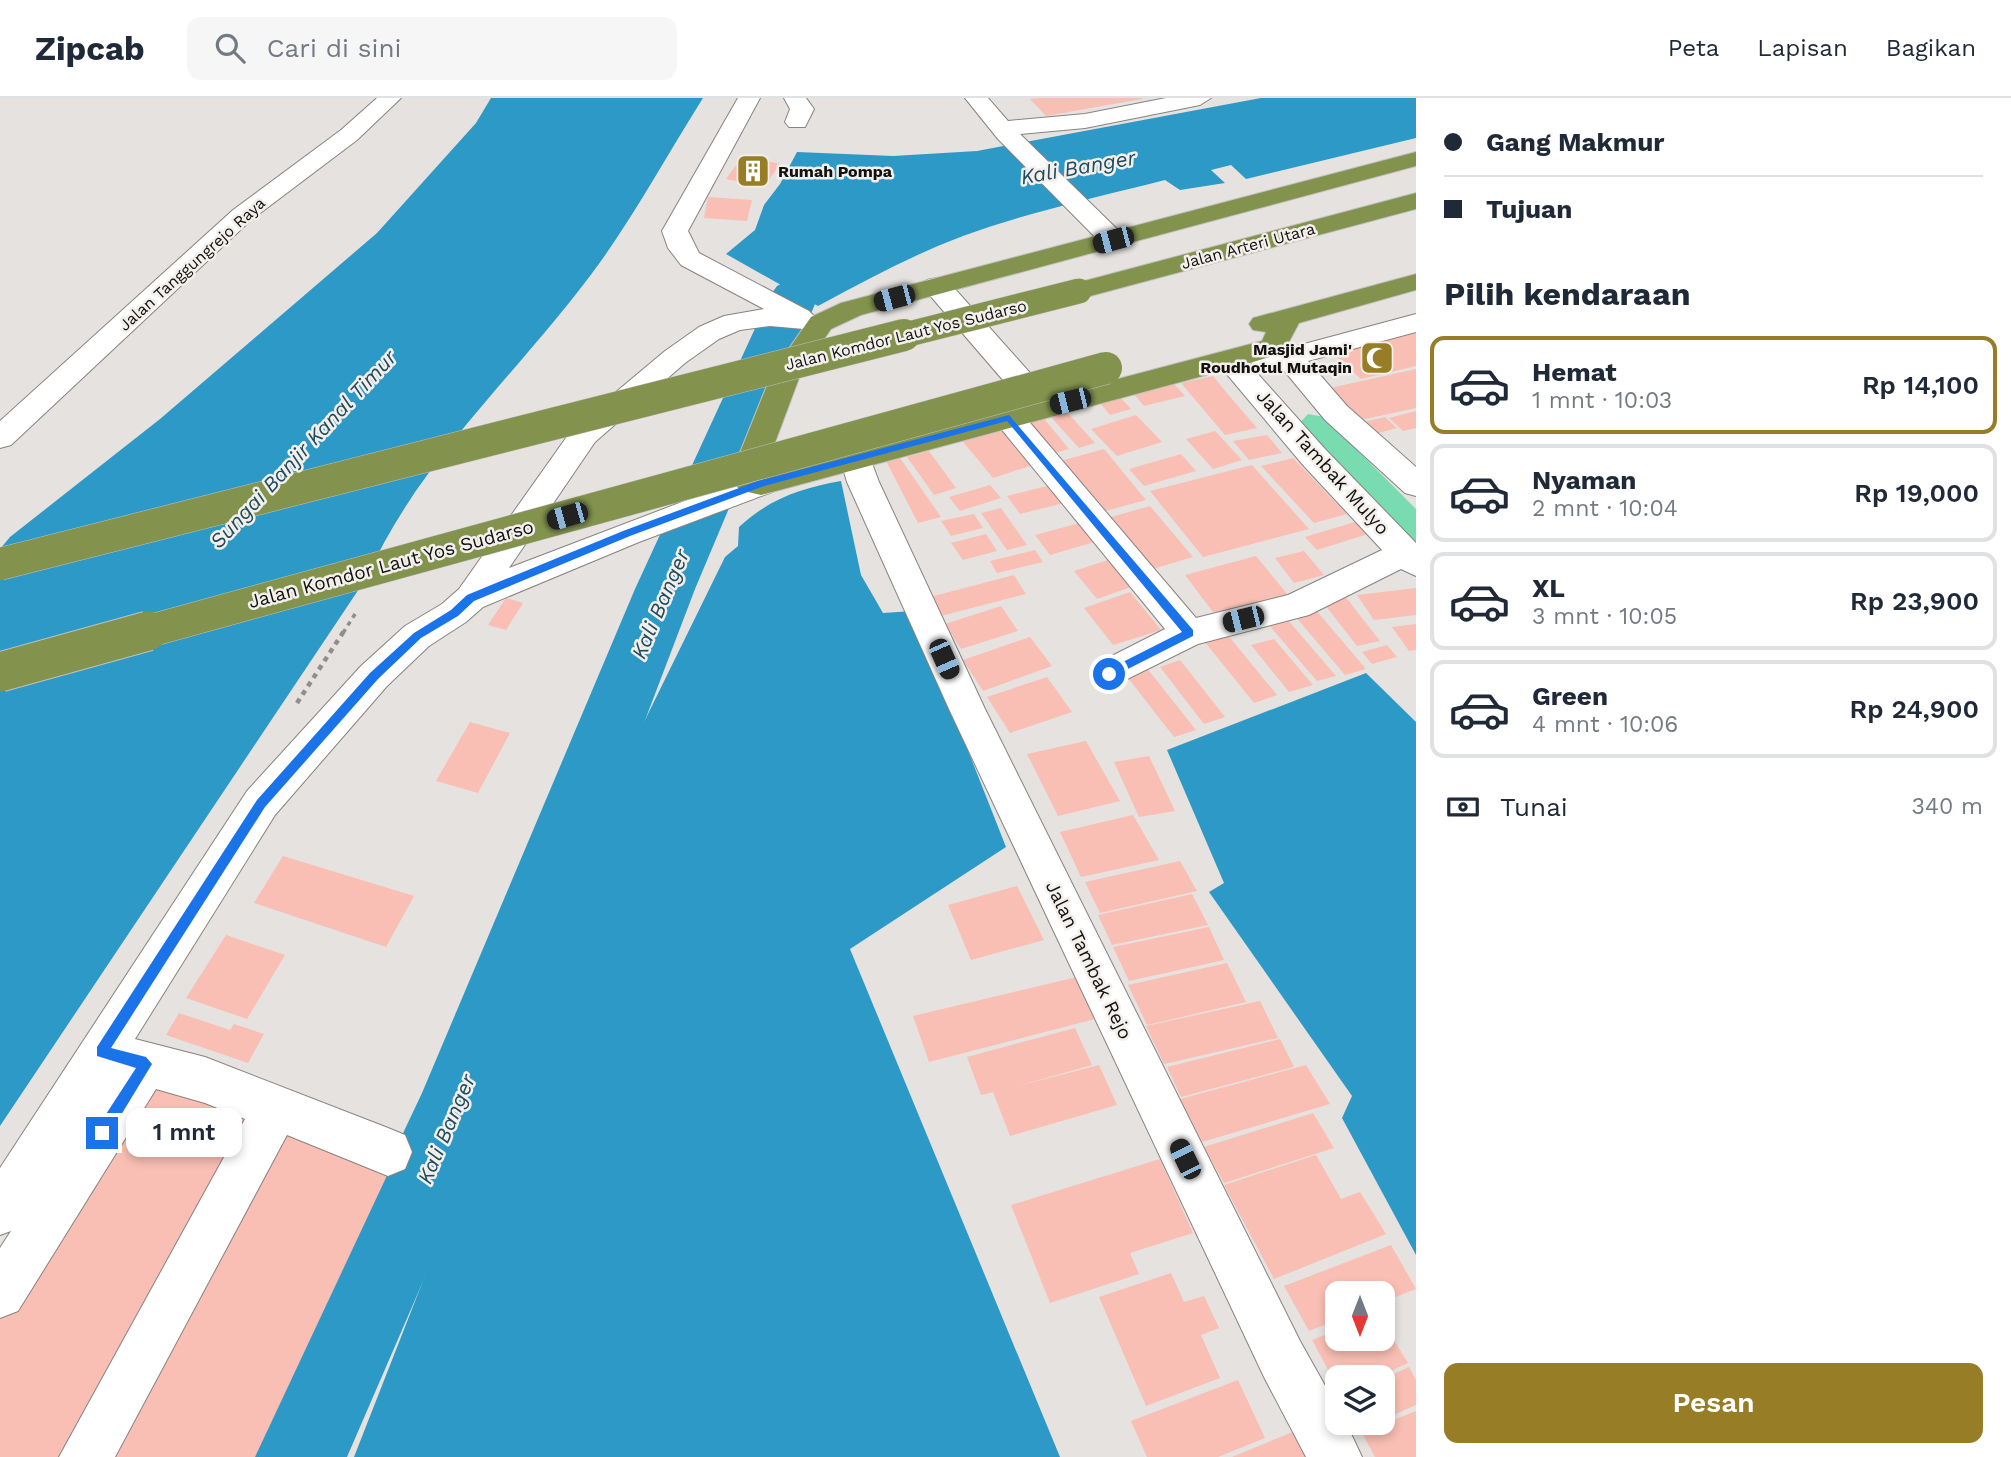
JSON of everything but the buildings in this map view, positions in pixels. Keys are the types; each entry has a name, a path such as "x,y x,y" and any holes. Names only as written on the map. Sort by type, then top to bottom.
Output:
{"highway":[{"path":"1416,159 850,309 798,319 787,373 747,475 750,482 761,484 1044,408 1235,365 1280,352 1287,318 1416,282"},
{"name":"Jalan Arteri Utara","path":"1079,292 1416,201"},
{"name":"Jalan Komdor Laut Yos Sudarso","path":"0,564 1079,292"},
{"name":"Jalan Komdor Laut Yos Sudarso","path":"0,672 1287,318"}],"street":[{"name":"Jalan Tanggungrejo Raya","path":"0,438 243,215 349,135 390,98"},
{"path":"749,98 675,230 681,248 690,258 798,319"},
{"path":"794,98 802,109 797,122"},
{"path":"1005,132 1085,121 1200,98"},
{"path":"987,101 1005,132 1113,240"},
{"path":"937,286 1044,408"},
{"path":"0,1211 261,803 374,676 417,636 454,613 471,598 584,435 675,357 709,333 734,321 798,319"},
{"path":"1280,352 1370,337 1416,323"},
{"path":"1280,352 1336,413 1405,460 1416,485"},
{"name":"Jalan Tambak Mulyo","path":"1235,365 1314,457 1410,558"},
{"path":"1009,418 1189,633"},
{"name":"Jalan Tambak Rejo","path":"856,458 863,482 973,722 1282,1359 1335,1457"},
{"path":"471,598 626,534 761,484"},
{"path":"1109,674 1189,633 1297,606 1410,558"},
{"path":"101,1052 205,1080 275,1110 387,1152"},
{"path":"0,1293 146,1064"},
{"path":"86,1457 275,1110"}],"green space":[{"path":"1308,414 1324,417 1416,509 1416,549 1298,425"}],"water":[{"name":"Sungai Banjir Kanal Timur","path":"491,98 703,98 601,261 476,413 416,491 389,533 367,577 0,1126 0,549 10,537 160,419 377,233 476,123"},
{"path":"1261,98 1416,98 1416,138 1246,179 1231,165 1211,170 1225,183 1180,190 1165,180 1038,212 944,243 818,306 726,254 755,230 764,205 780,184 797,152 893,156 977,151"},
{"path":"841,481 861,575 883,613 913,611 1006,847 850,949 1060,1457 354,1457 557,939 619,773 725,557 738,546 739,527 762,509 786,496"},
{"path":"1366,673 1416,722 1416,1255 1342,1118 1352,1096 1209,892 1224,883 1167,750"}],"waterway":[{"name":"Kali Banger","path":"298,1457 451,1122 665,589 794,296 880,249"}],"place":[{"name":"Rumah Pompa","path":"753,171"},
{"name":"Masjid Jami' Roudhotul Mutaqin","path":"1377,358"}],"route":[{"path":"102,1133 146,1064 101,1052 261,803 374,676 417,636 454,613 471,598 626,534 761,484 1009,418 1189,633 1109,674"}]}
